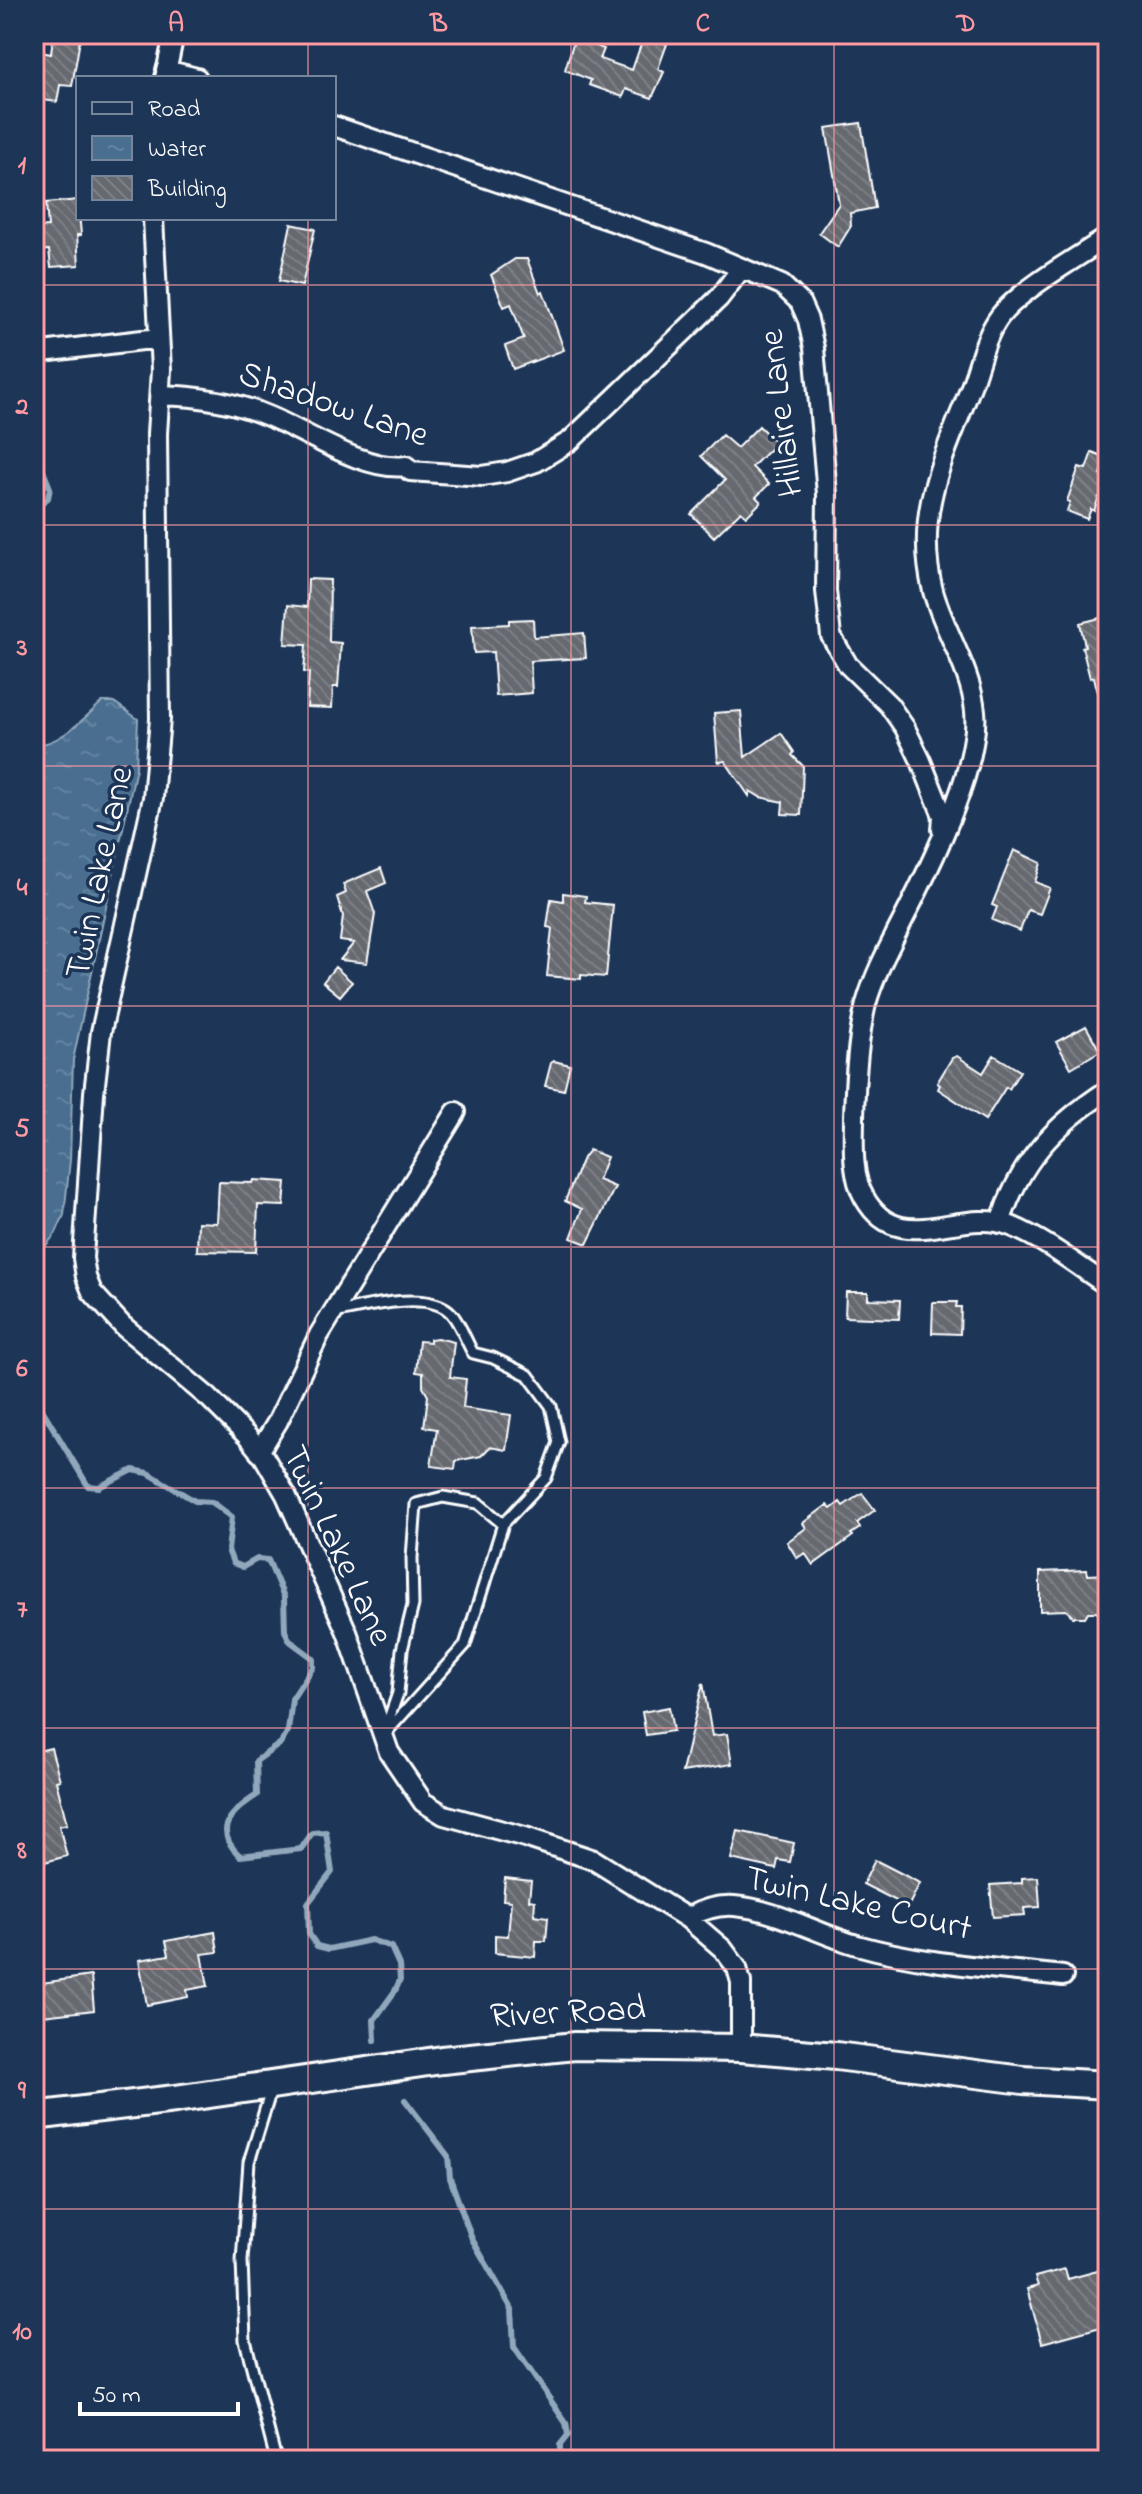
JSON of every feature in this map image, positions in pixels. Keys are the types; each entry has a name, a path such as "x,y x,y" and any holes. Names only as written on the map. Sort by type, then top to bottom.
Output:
{"main road":[{"name":"River Road","path":"34,2116 509,2051 630,2045 741,2048 836,2056 1023,2080 1108,2085"}],"street":[{"path":"165,74 174,34"},
{"name":"Hillaire Lane","path":"336,127 706,253 789,290 800,302 808,320 814,348 827,494 828,626 841,657 889,705 905,728 943,816 942,837"},
{"name":"Twin Lake Lane","path":"153,220 160,395 157,434 160,719 157,767 153,798 101,1032 83,1258 86,1277 101,1303 123,1326 209,1398 259,1452 286,1495 316,1561 347,1632 397,1767 423,1802 456,1819 594,1860 687,1918 723,1949 737,1968 741,1982 741,2048"},
{"path":"1108,237 1026,293 999,317 984,346 934,483 926,524 932,586 971,689 975,713 973,741 965,779 942,837 880,967 867,1003 855,1079 854,1138 856,1173 862,1193 873,1211 888,1222 899,1227 924,1229 982,1221 1011,1226 1108,1286"},
{"name":"Shadow Lane","path":"160,395 197,396 235,404 364,459 394,468 406,466 410,471 482,476 507,472 536,462 580,432 719,298 741,269"},
{"path":"34,353 159,338"},
{"path":"1000,1223 1009,1196 1050,1134 1075,1111 1108,1090"},
{"path":"259,1452 332,1314 456,1112"},
{"name":"Twin Lake Court","path":"687,1918 714,1907 734,1906 761,1911 854,1944 909,1958 1063,1976"}],"lane":[{"path":"332,1314 364,1306 428,1300 451,1312 473,1353 493,1358 528,1375 551,1406 559,1442 546,1478 503,1524 465,1645 383,1736"},
{"path":"383,1736 398,1693 402,1650 413,1605 416,1504 443,1497 478,1503 503,1524"},
{"path":"273,2084 249,2162 242,2261 245,2340 276,2460"}],"water":[{"path":"102,702 114,702 138,719 136,768 73,1060 70,1160 64,1215 56,1233 44,1248 34,1246 34,745 62,736"}],"building":[{"path":"64,34 81,34 72,86 60,85 57,102 34,99 39,67 34,67 36,51 51,54 53,36 64,37"},
{"path":"644,36 667,44 658,69 664,72 652,98 626,89 623,97 589,85 591,80 565,70 575,37 604,49 600,59 632,70"},
{"path":"861,123 875,208 850,213 851,226 838,247 819,233 839,204 826,128"},
{"path":"76,200 76,220 80,220 81,235 77,235 79,265 51,267 49,250 34,251 34,228 48,227 46,203"},
{"path":"291,224 315,229 302,286 279,281"},
{"path":"515,259 527,259 540,293 543,291 564,350 513,369 505,346 524,339 511,304 504,307 491,275"},
{"path":"759,426 776,443 752,467 769,484 756,497 761,502 747,516 741,511 714,537 691,514 725,480 701,456 722,435 737,448"},
{"path":"1092,452 1107,458 1101,474 1108,477 1108,485 1103,498 1099,497 1087,519 1067,511 1070,502 1067,501 1079,467 1086,469"},
{"path":"308,579 330,580 329,642 341,643 338,687 333,687 332,708 307,707 309,673 304,672 306,645 285,644 288,605 307,607"},
{"path":"1108,616 1108,708 1102,709 1082,647 1085,646 1080,623"},
{"path":"533,619 534,637 584,633 586,658 530,661 532,693 496,696 493,652 474,653 472,626"},
{"path":"741,711 745,757 781,733 794,752 792,755 803,766 801,815 782,814 783,802 760,797 750,791 749,796 725,761 718,762 714,713"},
{"path":"1014,850 1041,863 1035,882 1050,888 1040,914 1028,910 1020,931 992,920 997,907 992,905"},
{"path":"381,868 386,883 367,891 375,914 367,963 340,960 354,943 340,941 343,916 337,897 346,893 343,884"},
{"path":"563,893 586,896 585,902 613,905 606,977 581,975 581,979 547,976 552,928 547,927 551,899 563,901"},
{"path":"335,967 352,982 340,996 323,982"},
{"path":"1086,1026 1100,1051 1071,1068 1056,1042"},
{"path":"994,1055 1020,1071 985,1120 938,1089 940,1085 937,1083 952,1058 957,1056 983,1073"},
{"path":"554,1061 570,1065 564,1090 545,1086"},
{"path":"589,1150 607,1157 598,1180 615,1187 587,1244 571,1238 582,1209 565,1201"},
{"path":"254,1180 286,1182 284,1206 258,1205 256,1252 197,1251 198,1222 217,1223 219,1182 253,1183"},
{"path":"846,1292 868,1292 868,1299 900,1300 899,1319 845,1317"},
{"path":"933,1302 957,1302 956,1307 961,1307 960,1334 932,1333"},
{"path":"430,1339 454,1342 450,1377 466,1379 463,1408 511,1415 506,1450 490,1447 481,1456 456,1461 455,1469 431,1466 437,1429 424,1427 428,1396 423,1387 423,1373 416,1372 419,1341 430,1342"},
{"path":"862,1493 875,1510 857,1523 860,1528 851,1534 853,1536 813,1565 805,1553 797,1558 787,1542 806,1528 803,1523 827,1505 831,1509 840,1502 843,1506"},
{"path":"1087,1570 1088,1575 1108,1574 1108,1612 1088,1612 1085,1617 1073,1617 1066,1610 1040,1611 1040,1572"},
{"path":"703,1683 712,1736 727,1734 732,1764 682,1772"},
{"path":"669,1707 673,1731 646,1735 642,1712"},
{"path":"51,1748 67,1824 59,1826 67,1856 34,1865 34,1752"},
{"path":"738,1831 794,1843 790,1862 778,1860 776,1869 731,1859"},
{"path":"875,1860 920,1883 908,1907 863,1884"},
{"path":"1038,1877 1040,1907 1024,1908 1025,1915 993,1917 990,1885 1022,1883 1022,1878"},
{"path":"505,1878 531,1881 529,1900 535,1901 534,1915 548,1917 546,1941 536,1941 535,1957 495,1953 495,1935 508,1936 511,1901 503,1900"},
{"path":"215,1932 218,1952 202,1954 208,1986 187,1990 188,1997 147,2005 139,1960 169,1955 166,1941"},
{"path":"91,1976 94,2010 34,2017 34,1984"},
{"path":"1108,2268 1108,2325 1042,2343 1027,2289 1038,2286 1035,2277 1065,2269 1068,2279"}],"waterway":[{"path":"34,449 50,488 48,498 34,509"},
{"path":"34,1396 88,1486 99,1487 133,1470 148,1473 195,1501 212,1502 232,1517 228,1550 233,1563 243,1567 257,1559 268,1560 284,1597 285,1631 290,1641 313,1658 313,1667 292,1699 288,1731 281,1743 256,1761 257,1795 233,1814 228,1821 227,1837 240,1856 301,1849 312,1833 326,1832 332,1872 308,1903 309,1934 317,1946 329,1949 371,1940 391,1947 399,1965 400,1980 374,2020 375,2040"},
{"path":"405,2100 448,2156 450,2178 472,2239 512,2309 514,2347 566,2423 568,2435 560,2445 560,2460"}]}
